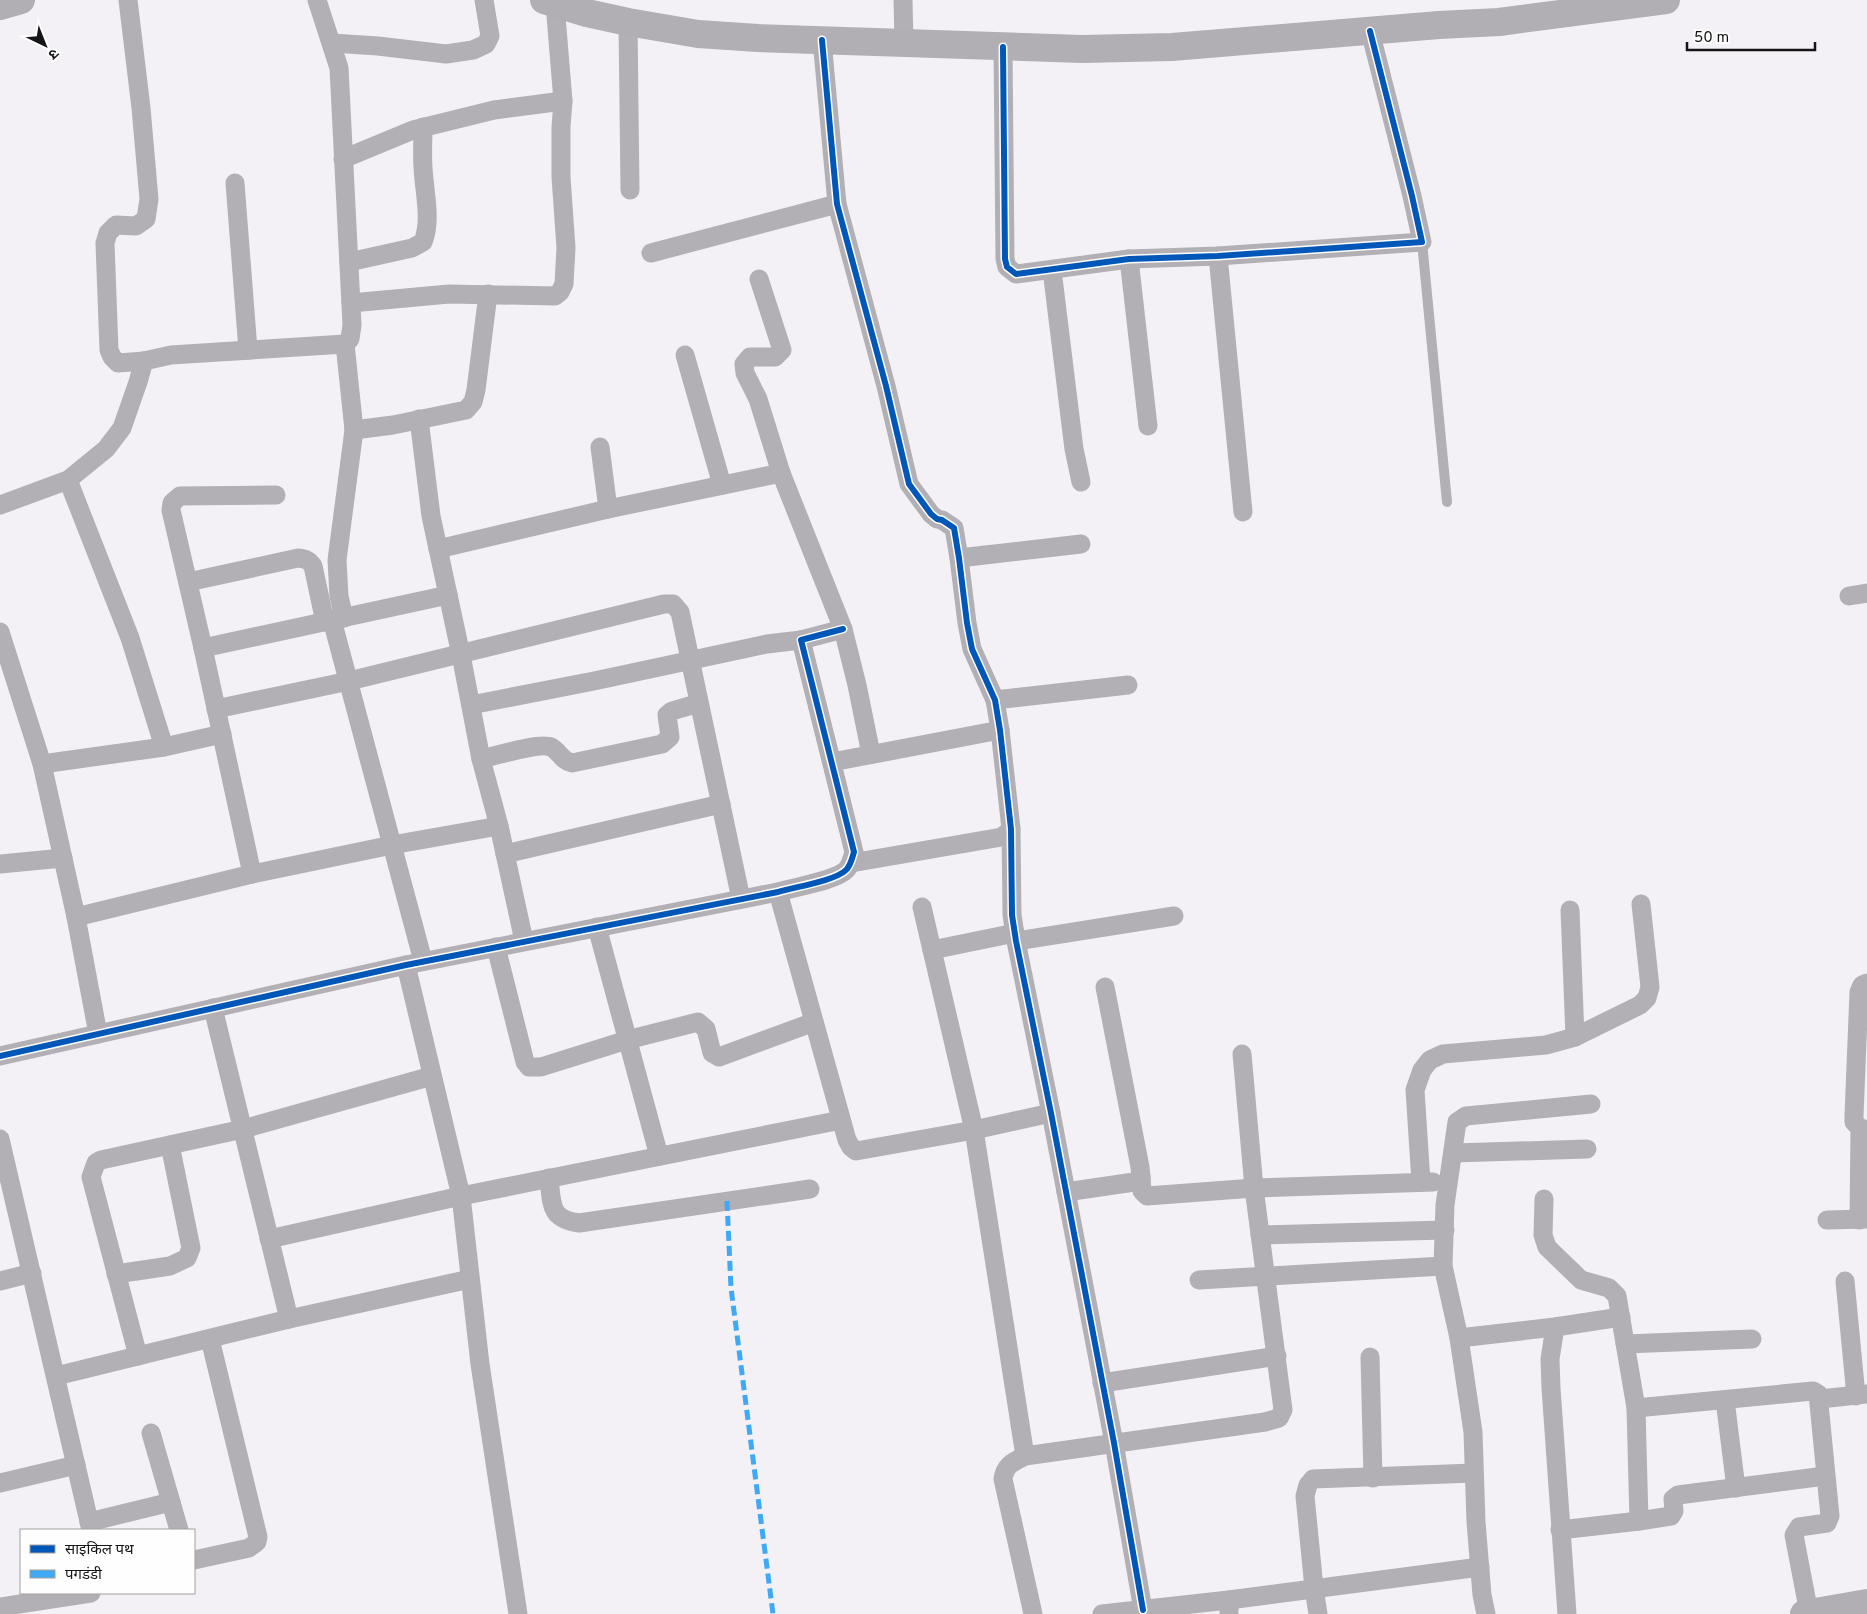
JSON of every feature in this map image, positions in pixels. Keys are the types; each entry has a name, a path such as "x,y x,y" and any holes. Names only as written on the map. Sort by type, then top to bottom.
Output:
{"main road":[{"path":"0,6 21,0"},
{"path":"549,2 628,22 698,34 758,38 1082,49 1172,47 1499,22 1554,12 1666,0"},
{"path":"1806,1614 1864,1607"}],"street":[{"path":"128,0 150,199 146,218 136,226 116,225 108,233 105,243 109,350 112,357 118,363 144,361 171,355 345,344 350,339 351,304 339,68 317,0"},
{"path":"332,43 446,54 473,50 486,44 490,36 484,0"},
{"path":"903,0 904,43"},
{"path":"351,304 448,294 555,296 560,292 564,284 566,248 562,177 561,127 563,102 549,2"},
{"path":"628,22 630,190"},
{"path":"1003,47 1005,259 1007,267 1016,274 1129,259 1218,256 1422,242 1370,31"},
{"path":"822,40 837,204 910,484 931,514 954,528 960,558 967,623 972,649 995,700 1011,830 1012,915 1015,937 1052,1113 1114,1443 1142,1610"},
{"path":"343,159 413,130 494,110 563,102"},
{"path":"349,262 412,248 423,242 427,230 427,220 423,166 423,128"},
{"path":"235,183 248,350"},
{"path":"651,253 837,204"},
{"path":"1218,256 1243,512"},
{"path":"1129,259 1148,426"},
{"path":"1052,270 1074,449 1081,482"},
{"path":"759,279 780,338 782,350 775,357 750,357 744,364 745,373 758,399 781,473 843,629 871,754"},
{"path":"354,430 466,410 473,402 476,390 488,294"},
{"path":"334,620 339,596 338,560 354,430 345,344"},
{"path":"685,355 722,485"},
{"path":"0,505 68,480 106,449 122,428 144,361"},
{"path":"419,419 431,516 462,655 482,760 499,826 524,941"},
{"path":"600,447 608,509"},
{"path":"438,549 608,509 781,473"},
{"path":"68,480 130,638 164,747"},
{"path":"252,874 203,648 170,510 172,503 180,496 276,495"},
{"path":"960,558 1081,544"},
{"path":"188,582 298,558 305,559 314,566 334,620 392,845 414,963 432,1076 461,1196 480,1364 518,1614"},
{"path":"203,648 448,595"},
{"path":"216,709 349,681 462,655 664,604 673,604 680,612 741,899"},
{"path":"471,705 767,644 801,640 843,629"},
{"path":"0,635 42,764 76,917 98,1034"},
{"path":"0,1056 414,963 778,892 837,876 851,863 854,852 801,640"},
{"path":"995,700 1128,685"},
{"path":"482,760 541,745 553,748 566,762 572,763 662,744 670,737 667,715 672,710 699,703"},
{"path":"832,762 1000,730"},
{"path":"42,764 164,747 222,734"},
{"path":"505,854 721,804"},
{"path":"76,917 252,874 392,845 499,826"},
{"path":"851,863 1002,837 1011,830"},
{"path":"0,864 63,858"},
{"path":"778,892 847,1140 851,1147 856,1150 974,1130 1052,1113"},
{"path":"1421,1182 1415,1090 1422,1070 1430,1060 1443,1054 1546,1045 1575,1037 1640,1005 1647,998 1650,987 1641,904"},
{"path":"922,907 974,1130 1025,1456"},
{"path":"1570,910 1575,1037"},
{"path":"932,950 1174,916"},
{"path":"597,927 660,1156"},
{"path":"496,947 525,1062 529,1066 541,1067 627,1040 698,1022 706,1029 712,1053 719,1058 814,1022"},
{"path":"1827,1220 1863,1220 1863,1129 1854,1122 1854,1116 1859,992 1862,985 1867,983"},
{"path":"1106,987 1140,1167 1142,1191 1147,1196 1254,1188 1449,1181"},
{"path":"213,1008 289,1320"},
{"path":"1033,1614 1003,1479 1004,1470 1025,1456 1265,1422 1279,1418 1283,1410 1254,1188 1242,1054"},
{"path":"138,1356 91,1177 92,1169 96,1163 101,1160 243,1129 432,1076"},
{"path":"1486,1614 1480,1567 1473,1432 1460,1338 1443,1266 1445,1205 1457,1122 1466,1116 1591,1104"},
{"path":"270,1239 461,1196 842,1120"},
{"path":"0,1140 3,1167 32,1273 90,1526 171,1502"},
{"path":"116,1274 170,1266 187,1258 191,1248 170,1145"},
{"path":"1453,1153 1587,1148"},
{"path":"1066,1192 1134,1182 1141,1177"},
{"path":"549,1178 552,1208 559,1217 567,1221 579,1223 810,1189"},
{"path":"1544,1199 1543,1235 1547,1247 1581,1280 1609,1288 1618,1299 1636,1408 1640,1521"},
{"path":"1260,1235 1444,1230"},
{"path":"1198,1280 1443,1266"},
{"path":"0,1281 32,1273"},
{"path":"56,1376 470,1279"},
{"path":"1820,1399 1862,1395 1845,1281"},
{"path":"1460,1338 1555,1328 1621,1317"},
{"path":"1555,1328 1550,1359 1567,1614"},
{"path":"195,1560 248,1548 257,1542 258,1537 210,1339"},
{"path":"1625,1344 1752,1339"},
{"path":"1102,1383 1277,1356"},
{"path":"1370,1357 1373,1478"},
{"path":"1636,1408 1813,1391 1818,1394 1820,1399 1830,1516 1829,1522 1799,1527 1794,1535 1806,1614"},
{"path":"1725,1400 1736,1488"},
{"path":"151,1433 179,1529"},
{"path":"0,1483 76,1465"},
{"path":"1318,1614 1305,1496 1308,1485 1313,1480 1318,1478 1474,1474"},
{"path":"1560,1530 1671,1516 1674,1512 1673,1499 1678,1495 1826,1476"},
{"path":"1102,1614 1142,1610 1229,1607 1314,1588 1480,1567"},
{"path":"0,1607 84,1594"}],"lane":[{"path":"1422,242 1447,502"}],"marked path":[{"path":"727,1201 731,1288 773,1614"}],"cycle path":[{"path":"1003,47 1005,259 1007,267 1016,274 1129,259 1218,256 1422,242 1370,31"},
{"path":"822,40 837,204 886,386 909,484 931,514 954,528 972,649 995,700 1011,829 1012,915 1016,941 1114,1443 1143,1610"},
{"path":"0,1056 406,965 778,892 841,874 849,866 854,852 801,640 843,629"}]}
